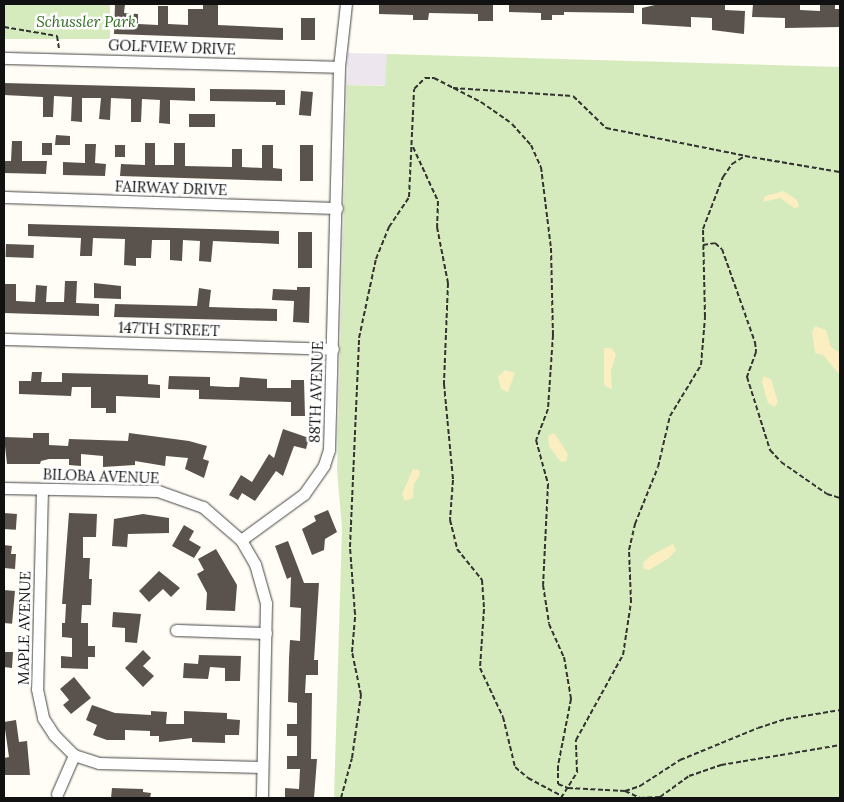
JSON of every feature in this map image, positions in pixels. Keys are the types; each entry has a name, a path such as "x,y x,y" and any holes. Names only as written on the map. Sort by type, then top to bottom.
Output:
{"street":[{"name":"88TH AVENUE","path":"241,540 304,494 324,465 331,438 339,67 346,4"},
{"name":"GOLFVIEW DRIVE","path":"4,58 339,67"},
{"name":"FAIRWAY DRIVE","path":"4,197 337,208"},
{"name":"147TH STREET","path":"4,339 333,349"},
{"name":"BILOBA AVENUE","path":"4,488 143,489 170,494 203,507 241,540"},
{"name":"MAPLE AVENUE","path":"42,489 38,703 47,726 74,755"},
{"path":"241,540 255,564 264,589 266,633 262,798"},
{"path":"176,630 266,633"},
{"path":"57,794 74,755 113,764 262,767"}],"path":[{"path":"4,28 57,36 59,59"},
{"path":"341,798 352,758 361,695 352,652 354,614 350,547 360,338 376,258 389,226 409,197 416,84 430,78 482,102 512,124 531,145 542,174 550,248 553,335 548,409 536,440 548,484 543,556 545,605 551,631 564,657 570,692 557,777 558,784 566,788 625,791 640,786 698,751 758,728 786,719 840,710"},
{"path":"450,88 573,96 606,128 840,172"},
{"path":"412,144 438,201 437,227 448,283 444,384 453,480 450,520 453,541 482,580 484,609 480,668 503,717 509,754 515,766 528,778 561,797 577,772 576,740 597,706 627,640 632,602 629,550 635,524 658,467 670,416 701,365 705,317 704,220 723,177 732,164 747,156"},
{"path":"703,245 715,243 722,249 755,342 756,352 746,376 770,450 781,462 827,494 840,498"},
{"path":"625,791 640,798 660,797 689,776 715,767 840,746"}],"shaded area":[{"path":"348,53 387,54 386,86 347,85"}],"green space":[{"name":"Schussler Park","path":"4,4 110,4 110,39 4,39"},
{"path":"387,54 840,67 840,798 334,798 342,528 337,470 347,85 385,86"}],"sand":[{"path":"784,191 797,200 799,207 794,208 780,198 763,202 765,196"},
{"path":"815,326 826,330 831,347 840,353 840,375 823,355 815,353 812,332"},
{"path":"604,348 611,348 616,354 611,371 612,390 604,385"},
{"path":"505,370 515,373 508,392 501,389 498,377"},
{"path":"764,376 771,379 778,402 774,407 768,403 762,382"},
{"path":"554,433 568,454 566,462 560,461 549,446 548,436"},
{"path":"413,469 419,470 420,475 414,484 413,498 405,501 402,494"},
{"path":"673,544 676,550 669,558 649,570 644,569 643,563 650,556"}],"building":[{"path":"115,4 125,4 124,13 138,14 138,24 158,25 158,6 168,6 168,24 188,25 188,9 203,9 203,4 218,4 218,25 283,28 283,40 114,34"},
{"path":"379,4 493,4 493,21 478,21 478,14 429,13 428,20 413,20 413,15 379,14"},
{"path":"509,4 634,4 634,13 564,12 564,15 552,15 552,20 541,20 541,13 509,12"},
{"path":"659,4 725,4 725,10 745,11 744,34 712,30 712,18 691,17 691,27 642,24 642,8"},
{"path":"753,4 800,4 800,10 820,11 820,4 835,4 835,9 840,9 840,27 785,28 785,18 752,17"},
{"path":"301,18 315,18 315,40 301,40"},
{"path":"4,83 195,88 195,101 170,100 170,124 159,123 160,100 142,99 141,122 131,122 131,99 111,98 110,120 99,119 101,98 82,98 82,122 71,121 72,97 54,96 53,117 43,117 43,97 4,95"},
{"path":"210,89 285,90 285,105 276,105 276,102 210,101"},
{"path":"301,91 313,92 311,116 299,115"},
{"path":"189,114 215,114 215,127 189,127"},
{"path":"56,135 70,136 70,145 55,145"},
{"path":"12,141 22,141 22,161 47,161 46,174 4,173 4,161 11,161"},
{"path":"42,143 52,143 52,155 42,155"},
{"path":"145,143 155,143 155,165 174,165 174,143 185,143 185,166 232,167 232,149 242,149 242,167 262,168 262,145 273,145 273,168 282,169 282,181 120,176 121,164 145,165"},
{"path":"85,144 96,144 95,163 106,164 105,176 63,175 63,162 85,163"},
{"path":"115,145 125,145 125,157 115,157"},
{"path":"300,145 313,145 313,181 300,181"},
{"path":"28,224 279,231 279,244 213,241 211,262 199,261 200,241 183,240 182,261 170,260 170,240 152,240 151,258 136,258 136,266 124,265 125,239 93,238 92,256 80,256 81,238 28,236"},
{"path":"298,232 312,232 312,268 298,268"},
{"path":"6,244 34,245 34,258 6,257"},
{"path":"65,281 77,281 76,303 99,304 99,316 4,313 5,284 16,284 16,301 35,302 36,285 47,286 46,302 64,302"},
{"path":"94,283 121,286 121,299 94,298"},
{"path":"297,287 310,287 309,323 293,322 294,301 272,300 273,289 297,290"},
{"path":"199,288 211,290 209,307 277,309 277,321 114,317 115,304 197,306"},
{"path":"32,372 42,372 41,382 62,382 62,373 148,375 148,384 160,385 160,398 116,396 116,413 106,413 106,408 91,408 91,387 72,387 71,396 19,394 19,381 31,381"},
{"path":"169,376 210,377 210,386 227,387 239,387 240,377 267,379 267,388 291,388 291,380 304,380 305,416 291,416 291,402 199,399 199,390 168,389"},
{"path":"283,429 309,438 306,449 294,446 283,476 276,471 255,501 242,493 238,500 229,495 241,475 252,482 269,454 274,458"},
{"path":"33,433 49,433 49,445 68,446 69,439 128,441 129,433 189,441 207,446 203,459 209,461 204,478 185,469 188,458 166,456 165,466 135,461 135,465 103,467 103,456 81,454 81,466 69,465 69,459 49,459 41,461 40,464 7,464 4,437 33,438"},
{"path":"328,510 337,532 325,539 324,550 312,555 302,529 316,521 314,516"},
{"path":"4,513 17,514 16,530 4,529"},
{"path":"69,513 97,514 96,537 83,537 83,558 90,558 89,579 92,579 91,605 82,605 81,623 88,623 88,646 95,646 95,657 88,657 88,669 61,668 61,656 72,657 72,638 62,637 62,623 65,623 66,604 62,604"},
{"path":"143,514 169,518 169,533 128,534 127,547 112,546 114,519"},
{"path":"184,525 194,531 189,540 201,547 194,558 172,546"},
{"path":"288,541 304,583 319,583 314,660 318,660 318,675 306,675 305,693 312,693 311,759 317,759 314,798 285,798 285,788 299,789 300,769 287,769 287,756 297,756 297,736 287,736 287,724 297,724 297,703 288,702 289,659 290,640 300,641 301,608 290,607 291,577 287,579 275,546"},
{"path":"4,545 12,546 11,554 16,554 15,569 4,568"},
{"path":"216,549 237,585 235,611 206,610 207,593 197,574 204,570 198,559"},
{"path":"159,571 180,588 171,597 163,589 149,602 139,591"},
{"path":"4,590 15,591 12,624 4,623"},
{"path":"113,612 141,614 137,643 125,642 125,628 112,627"},
{"path":"143,650 151,658 143,666 154,676 143,687 125,668"},
{"path":"4,652 13,652 12,668 4,667"},
{"path":"199,655 241,656 240,681 225,681 225,668 210,667 208,679 183,678 184,663 198,664"},
{"path":"74,677 91,698 71,714 63,705 69,700 60,689"},
{"path":"92,705 115,713 151,715 151,711 167,712 166,724 184,724 184,711 227,713 227,719 240,720 239,735 225,735 225,743 192,742 192,738 159,742 159,736 150,736 150,731 125,730 125,740 107,740 93,735 97,725 86,720"},
{"path":"16,720 19,742 27,741 30,775 4,775 4,758 9,757 4,722"},
{"path":"112,788 143,789 143,792 151,793 150,798 111,798"}]}
